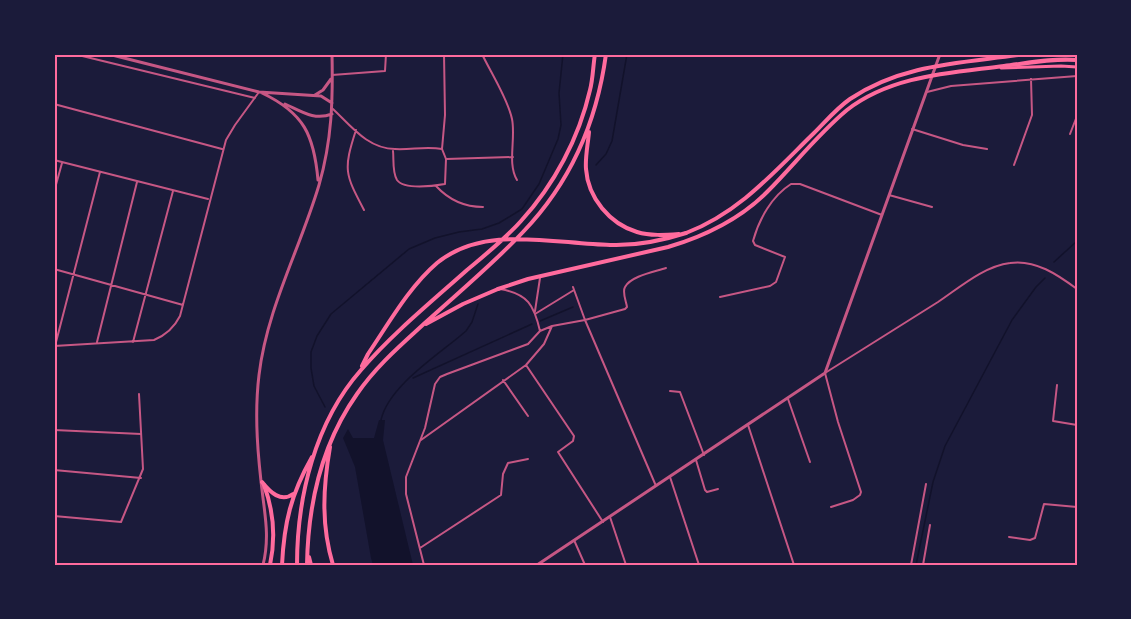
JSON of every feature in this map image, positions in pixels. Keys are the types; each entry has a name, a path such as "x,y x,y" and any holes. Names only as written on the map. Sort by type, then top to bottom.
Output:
{"main road":[{"path":"360,371 419,314 501,241 533,207 556,173 582,120 591,88 595,54"},
{"path":"606,54 600,90 590,125 585,171 591,190 602,210 620,225 637,232 658,235 686,233"},
{"path":"282,565 284,527 294,493 329,419 360,371 368,354 425,276 447,256 474,244 496,241 534,240 631,245 666,240 711,223 741,203 841,106 866,89 892,76 921,68 1025,54"},
{"path":"1045,54 1046,61"},
{"path":"420,328 463,304 498,289 540,276 668,247 702,236 731,220 765,194 846,111 870,95 922,77 1046,61 1077,60"},
{"path":"987,69 1077,67"},
{"path":"309,565 308,544 313,493 331,440 349,406 368,379 505,250 540,213 563,180 590,125"},
{"path":"331,440 323,503 333,565"},
{"path":"297,565 300,508 316,449"},
{"path":"262,482 271,492 281,497 291,496 294,493"},
{"path":"262,482 271,509 274,529 270,565"}],"street":[{"path":"74,54 255,98"},
{"path":"108,54 260,92 321,96 332,103"},
{"path":"263,565 267,541 256,413 259,374 264,344 284,280 319,184 333,109 332,54"},
{"path":"332,75 385,71 387,54"},
{"path":"393,149 395,173 401,184 436,186 445,184 446,159 442,149 445,115 444,54"},
{"path":"482,54 512,117 513,157 515,177 518,180"},
{"path":"831,507 853,500 861,495 861,492 825,374 924,93 940,54"},
{"path":"310,96 328,86 332,75"},
{"path":"924,93 951,86 1077,76"},
{"path":"1014,165 1032,115 1031,79"},
{"path":"100,172 54,346 154,340 170,331 180,316 209,200 230,132 260,92"},
{"path":"260,92 315,117 332,114"},
{"path":"280,102 299,120 311,138 319,184"},
{"path":"54,104 224,150"},
{"path":"333,109 370,144 393,149 433,147 442,149"},
{"path":"1070,134 1077,116"},
{"path":"912,129 963,145 987,149"},
{"path":"356,130 346,168 350,183 364,210"},
{"path":"446,159 513,157"},
{"path":"54,160 209,200"},
{"path":"54,192 62,162"},
{"path":"96,343 137,182"},
{"path":"720,297 770,286 776,282 785,257 754,245 753,241 760,219 769,206 792,184 800,184 882,215"},
{"path":"436,186 442,193 462,204 483,207"},
{"path":"133,342 172,190"},
{"path":"889,195 932,207"},
{"path":"537,565 825,374 978,276 1009,263 1025,263 1053,273 1077,289"},
{"path":"424,565 405,486 408,470 428,417 433,392 440,377 528,344 540,331 552,326 625,309 627,307 624,287 639,277 666,268"},
{"path":"54,269 183,305"},
{"path":"535,314 540,276"},
{"path":"535,314 573,288 657,487"},
{"path":"498,289 524,296 535,314 540,331"},
{"path":"421,440 526,365 544,344 552,326"},
{"path":"526,365 574,436 573,441 560,450 559,455 603,522"},
{"path":"503,380 528,416"},
{"path":"1057,385 1053,421 1077,425"},
{"path":"670,391 680,392 704,455"},
{"path":"54,516 121,522 141,478 143,457 139,393"},
{"path":"788,399 810,462"},
{"path":"748,425 794,565"},
{"path":"54,430 142,434"},
{"path":"420,548 501,495 503,474 508,463 528,459"},
{"path":"696,460 705,490 707,492 718,489"},
{"path":"54,470 141,478"},
{"path":"670,477 699,565"},
{"path":"911,565 926,484"},
{"path":"1009,537 1030,540 1035,538 1046,503 1077,507"},
{"path":"610,517 626,565"},
{"path":"923,565 930,525"},
{"path":"574,540 585,565"}],"shaded area":[{"path":"379,420 385,420 383,440 413,565 373,565 371,558 355,467 343,438 348,429 353,438 374,438"}],"waterway":[{"path":"325,407 314,386 311,352 317,336 331,314 409,249 435,238 482,229 499,223 522,209 539,184 558,139 561,125 559,93 563,54"},
{"path":"596,165 606,154 612,141 627,54"},
{"path":"1054,262 1077,241"},
{"path":"916,565 933,482 945,446 1012,320 1045,278"},
{"path":"381,420 386,407 405,383 466,331 472,322 478,304"},
{"path":"540,321 573,307"},
{"path":"413,378 532,324"}]}
